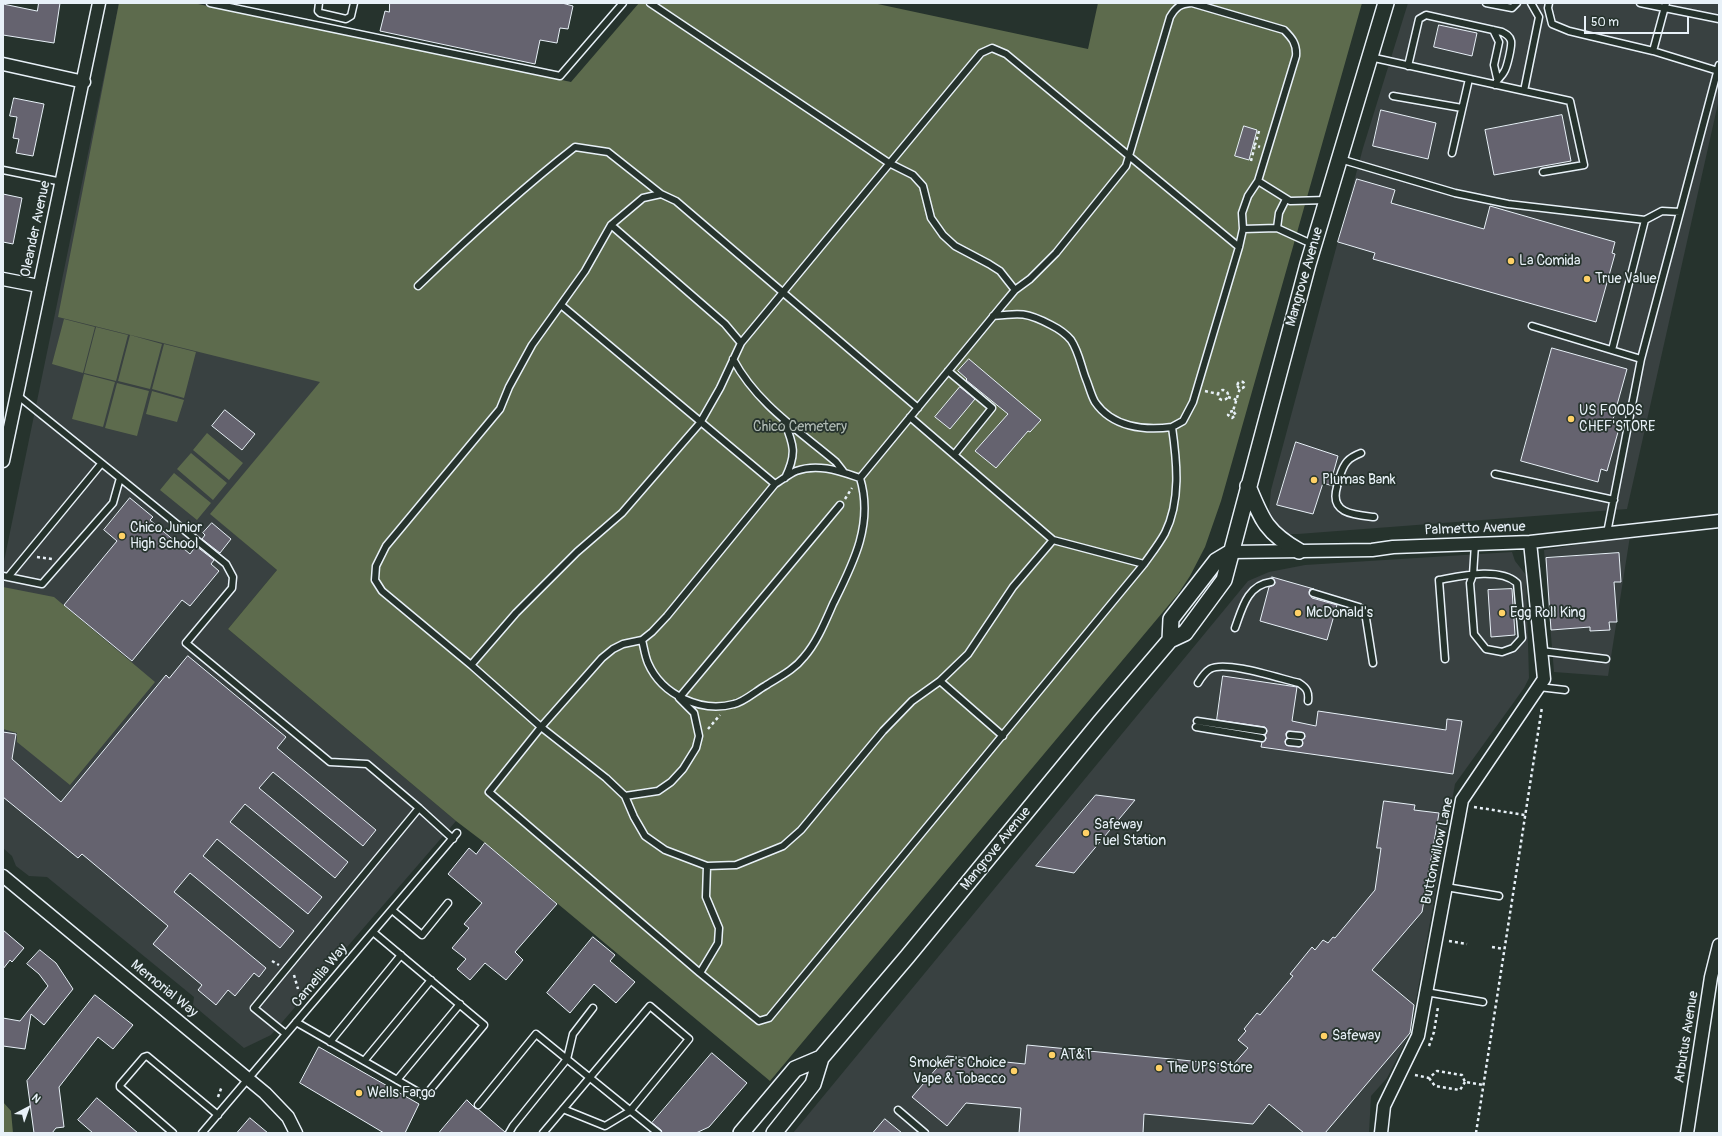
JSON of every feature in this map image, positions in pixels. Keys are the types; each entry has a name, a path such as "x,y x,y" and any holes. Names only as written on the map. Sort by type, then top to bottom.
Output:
{"street":[{"name":"Oleander Avenue","path":"4,455 39,286 84,82 99,3"},
{"name":"Mangrove Avenue","path":"774,1133 813,1084 821,1058 907,957 1096,727 1170,640 1171,619 1216,560 1231,552 1314,245 1386,3"},
{"path":"3,64 84,82"},
{"path":"3,279 39,286"},
{"path":"1248,486 1267,526 1280,540 1299,551"},
{"name":"Palmetto Avenue","path":"1231,552 1372,550 1530,542 1719,521"},
{"name":"Buttonwillow Lane","path":"1381,1133 1384,1106 1418,1036 1462,800 1544,679 1530,542"},
{"name":"Memorial Way","path":"3,876 248,1078 282,1110 288,1117 296,1133"},
{"name":"Arbutus Avenue","path":"1687,1133 1715,977 1719,945"},
{"name":"Mangrove Avenue","path":"741,1133 795,1069 821,1058"}],"lane":[{"path":"210,3 560,76 623,3"},
{"path":"319,3 318,11 320,14 346,19 351,16 354,3"},
{"path":"650,3 889,163 913,175 923,186 931,218 943,235 955,246 1000,271 1015,290"},
{"path":"860,478 993,316 1015,290 1030,279 1056,253 1126,166 1170,17 1175,8 1181,4 1192,3 1284,30 1292,38 1296,48 1296,56 1258,181 1248,196 1242,213 1243,229 1239,248 1193,402 1183,421 1172,427 1155,430 1136,428 1110,417 1095,402 1080,357 1070,339 1056,328 1033,316 1015,314 993,316"},
{"path":"1486,3 1512,8 1518,3"},
{"path":"1524,91 1539,17 1531,3"},
{"path":"1549,3 1548,8 1552,24 1569,31 1718,68 1642,360 1607,533"},
{"path":"1640,3 1666,5 1719,19"},
{"path":"1653,51 1666,5"},
{"path":"1408,66 1419,19 1426,15 1502,32 1508,36 1511,40 1504,73 1497,78"},
{"path":"1493,30 1499,42 1494,65 1497,78 1495,85"},
{"path":"471,665 516,613 577,552 622,514 700,423 720,388 741,343 981,53 992,48 1006,54 1239,248"},
{"path":"1370,57 1570,101 1584,165 1543,172"},
{"path":"1452,153 1469,79"},
{"path":"1393,96 1462,108"},
{"path":"418,286 465,241 541,174 575,147 608,152 662,194 676,201 918,408"},
{"path":"1340,159 1455,193 1508,204 1645,220 1662,211 1680,212"},
{"path":"3,170 62,182"},
{"path":"1258,181 1286,199 1296,201 1327,200"},
{"path":"662,194 642,198 611,226 585,271 532,345 509,387 500,409 386,546 376,566 375,580 382,591 471,665 541,727 606,778 625,796 634,817 645,836 665,850 707,866 736,865 783,846 801,830 883,731 912,702 940,681 968,654 1013,587 1053,540"},
{"path":"1277,228 1279,213 1286,199"},
{"path":"1612,350 1645,220"},
{"path":"611,226 725,324 741,343"},
{"path":"1243,229 1277,228 1314,245"},
{"path":"562,305 700,423 775,484"},
{"path":"1532,326 1642,360"},
{"path":"733,359 743,378 759,398 836,462 844,472"},
{"path":"948,371 992,408 954,455"},
{"path":"16,395 226,564 233,577 232,588 186,643 330,762 367,764 453,839"},
{"path":"910,417 1053,540 1144,564"},
{"path":"784,419 791,438 793,452 792,464 785,478"},
{"path":"860,478 835,469 814,468 797,471 775,484 667,616 642,640 623,644 613,649 586,674 489,792 700,973 759,1021 770,1018 1144,564 1165,533 1172,512 1176,485 1175,451 1172,427"},
{"path":"1340,476 1343,466 1350,457 1361,453"},
{"path":"101,464 6,577 42,584 113,503 120,478"},
{"path":"1495,474 1614,500"},
{"path":"679,698 698,704 718,706 735,704 788,672 804,658 815,642 854,561 861,538 865,516 864,493 860,478"},
{"path":"1337,487 1335,500 1339,507 1351,514 1374,516"},
{"path":"679,698 840,505"},
{"path":"1445,659 1439,580 1473,575 1504,575 1512,578 1517,583 1522,638 1513,648 1502,652 1486,649 1474,634 1470,583 1473,575 1475,544"},
{"path":"1234,628 1247,598 1254,588 1264,583 1271,582"},
{"path":"1313,593 1359,606 1365,612 1373,663"},
{"path":"625,796 658,791 671,782 683,768 696,748 699,736 694,713 658,680 648,664 642,640"},
{"path":"1541,651 1606,659"},
{"path":"1198,683 1203,675 1211,668 1224,666 1238,668 1299,683 1306,688 1309,694 1308,701"},
{"path":"940,681 1003,736"},
{"path":"1539,687 1565,690"},
{"path":"1262,738 1196,724 1263,731"},
{"path":"1290,735 1301,736"},
{"path":"1289,742 1299,743"},
{"path":"286,1034 254,1008 419,808"},
{"name":"Camellia Way","path":"202,1133 457,834"},
{"path":"700,973 718,943 719,928 706,897 707,866"},
{"path":"1446,887 1498,896"},
{"path":"392,910 422,934 448,903"},
{"path":"296,1022 425,1096 484,1025 374,932"},
{"path":"330,1042 401,955"},
{"path":"364,1061 432,980"},
{"path":"1426,992 1483,1002"},
{"path":"397,1080 460,1004"},
{"path":"543,1133 563,1109 590,1078 650,1006 689,1039 630,1111 605,1126 563,1109"},
{"path":"509,1133 566,1059 573,1034 593,1008"},
{"path":"478,1105 536,1034 658,1133"},
{"path":"173,1133 120,1087 120,1085 144,1057 147,1056 218,1115"},
{"path":"898,1110 925,1133"}],"path":[{"path":"1251,161 1255,145"},
{"path":"1234,411 1240,388"},
{"path":"1198,389 1218,394 1220,391 1226,391 1228,397"},
{"path":"1218,394 1220,400 1226,400 1228,397"},
{"path":"1228,397 1237,400"},
{"path":"840,505 860,478"},
{"path":"32,556 55,559"},
{"path":"1476,1133 1543,702"},
{"path":"696,748 711,724 735,704"},
{"path":"1471,807 1525,815"},
{"path":"1446,941 1467,944"},
{"path":"1492,947 1504,949"},
{"path":"1415,1075 1429,1078 1435,1086 1460,1090 1464,1082 1462,1075 1438,1071 1429,1078"},
{"path":"1464,1082 1483,1085"}],"shaded area":[{"name":"Chico Junior High School","path":"119,3 193,3 571,82 211,514 277,570 228,629 456,821 271,1035 244,1048 193,1005 194,997 47,877 29,876 16,866 12,856 3,848 3,566"},
{"path":"1408,3 1719,3 1719,99 1627,509 1298,534 1290,534 1281,531 1273,522 1269,511 1271,490 1363,148"},
{"path":"1630,536 1608,676 1554,672 1544,550"},
{"path":"1512,552 1515,561 1526,575 1529,678 1524,688 1455,784 1410,1033 1387,1078 1371,1096 1369,1133 793,1133 1248,581 1269,572 1305,565"}],"green space":[{"name":"Chico Cemetery","path":"119,3 193,3 571,82 639,3 873,3 1088,49 1098,3 1362,3 1221,501 1205,547 1190,576 1178,594 770,1081 485,843 456,821 228,629 277,570 210,514 320,382 58,317"},
{"path":"64,319 95,327 83,373 52,364"},
{"path":"96,327 128,335 116,381 84,373"},
{"path":"130,335 162,344 150,389 118,381"},
{"path":"164,344 196,352 184,398 152,389"},
{"path":"84,374 115,382 103,427 72,419"},
{"path":"117,383 149,391 137,436 105,428"},
{"path":"152,391 184,400 177,422 146,414"},
{"path":"207,433 243,463 229,480 193,450"},
{"path":"191,453 227,483 213,500 177,469"},
{"path":"174,473 211,503 197,520 160,490"},
{"path":"3,587 54,597 155,682 70,785 17,742 17,733 3,729"},
{"path":"3,1102 11,1111 13,1133 3,1133"}],"building":[{"path":"39,3 60,3 54,43 3,35 3,4 37,11"},
{"path":"390,3 562,3 573,6 568,29 560,28 557,43 540,40 535,64 380,31 385,11 389,12"},
{"path":"1439,25 1477,33 1472,56 1434,47"},
{"path":"14,98 44,104 33,156 16,153 19,139 13,138 17,117 10,116"},
{"path":"1381,110 1436,123 1428,159 1373,146"},
{"path":"1562,115 1571,161 1494,175 1485,130"},
{"path":"1244,126 1257,130 1249,160 1235,156"},
{"path":"1357,179 1395,190 1391,203 1484,229 1490,206 1615,242 1612,253 1615,254 1596,322 1373,259 1375,253 1338,242"},
{"path":"3,194 22,198 13,244 3,242"},
{"path":"1552,348 1627,369 1612,423 1620,425 1607,471 1601,469 1598,482 1521,461"},
{"path":"969,359 1041,420 1030,432 1028,431 996,468 975,451 1008,414 966,380 967,379 958,371"},
{"path":"960,387 975,399 950,429 935,417"},
{"path":"225,410 255,434 242,450 212,426"},
{"name":"Plumas Bank","path":"1296,442 1338,456 1333,474 1336,475 1338,480 1344,478 1341,487 1338,483 1335,483 1333,486 1323,483 1313,514 1277,505"},
{"path":"130,498 153,517 150,520 190,554 196,546 214,560 211,564 219,571 190,606 182,600 132,661 64,605 117,541 104,530"},
{"path":"212,523 231,539 220,553 202,539 205,535 203,533"},
{"path":"1619,553 1621,582 1614,582 1617,622 1609,622 1610,630 1590,631 1590,627 1551,630 1546,558"},
{"name":"McDonald's","path":"1272,577 1314,589 1310,589 1309,592 1312,598 1337,605 1327,640 1260,621 1269,587 1275,583"},
{"path":"1512,589 1515,635 1491,637 1488,590"},
{"path":"188,656 286,737 277,748 376,830 363,846 273,772 259,788 348,862 335,878 245,804 230,822 322,897 308,914 217,839 203,856 294,931 280,948 190,873 174,892 266,968 259,977 254,973 235,996 228,990 216,1005 198,990 202,985 153,944 168,926 82,854 78,858 3,797 3,732 16,734 12,759 61,802 166,675 169,678"},
{"path":"1223,676 1297,687 1292,721 1316,726 1318,711 1446,730 1447,719 1462,721 1453,774 1261,747 1262,742 1266,739 1265,735 1267,731 1265,727 1217,720","holes":["1288,731 1304,733 1305,737 1302,740 1302,746 1286,745 1285,741"]},
{"name":"Safeway Fuel Station","path":"1096,795 1135,800 1074,873 1036,866"},
{"path":"1384,801 1415,805 1414,810 1439,813 1422,912 1372,970 1414,1005 1410,1033 1325,1133 1304,1133 1269,1104 1253,1124 1144,1114 1143,1133 1019,1133 1021,1108 966,1103 947,1126 912,1097 947,1056 1025,1064 1027,1045 1233,1065 1248,1048 1238,1040 1246,1031 1244,1029 1257,1013 1260,1015 1293,976 1290,974 1312,947 1315,950 1323,940 1328,943 1333,937 1335,938 1375,890 1381,848 1377,848"},
{"path":"485,843 557,904 515,952 523,960 506,980 485,963 470,980 457,969 466,959 452,948 469,928 464,924 482,903 448,874 469,848 476,854"},
{"path":"3,930 24,948 12,962 10,960 3,969"},
{"path":"593,937 615,955 610,961 635,982 616,1003 594,984 570,1013 547,993"},
{"path":"40,950 56,963 73,989 44,1025 31,1014 25,1049 3,1046 3,1018 20,1021 48,986 39,974 27,964"},
{"path":"95,995 133,1025 113,1049 98,1037 59,1087 64,1127 56,1128 52,1133 34,1133 27,1081"},
{"name":"Wells Fargo","path":"319,1047 419,1104 405,1133 384,1133 300,1083"},
{"path":"712,1053 747,1083 709,1127 696,1133 662,1133 661,1130 652,1123"},
{"path":"97,1098 138,1133 93,1133 78,1120"},
{"path":"467,1100 475,1108 505,1133 439,1133"},
{"path":"250,1118 268,1133 237,1133"},
{"path":"885,1119 902,1133 873,1133"}],"place":[{"name":"La Comida","path":"1511,261"},
{"name":"True Value","path":"1587,279"},
{"name":"US FOODS CHEF'STORE","path":"1571,419"},
{"name":"Plumas Bank","path":"1314,480"},
{"name":"Chico Junior High School","path":"122,536"},
{"name":"McDonald's","path":"1298,613"},
{"name":"Egg Roll King","path":"1502,613"},
{"name":"Safeway Fuel Station","path":"1086,833"},
{"name":"Safeway","path":"1324,1036"},
{"name":"AT&T","path":"1052,1055"},
{"name":"The UPS Store","path":"1159,1068"},
{"name":"Smoker's Choice Vape & Tobacco","path":"1014,1071"},
{"name":"Wells Fargo","path":"359,1093"}]}
